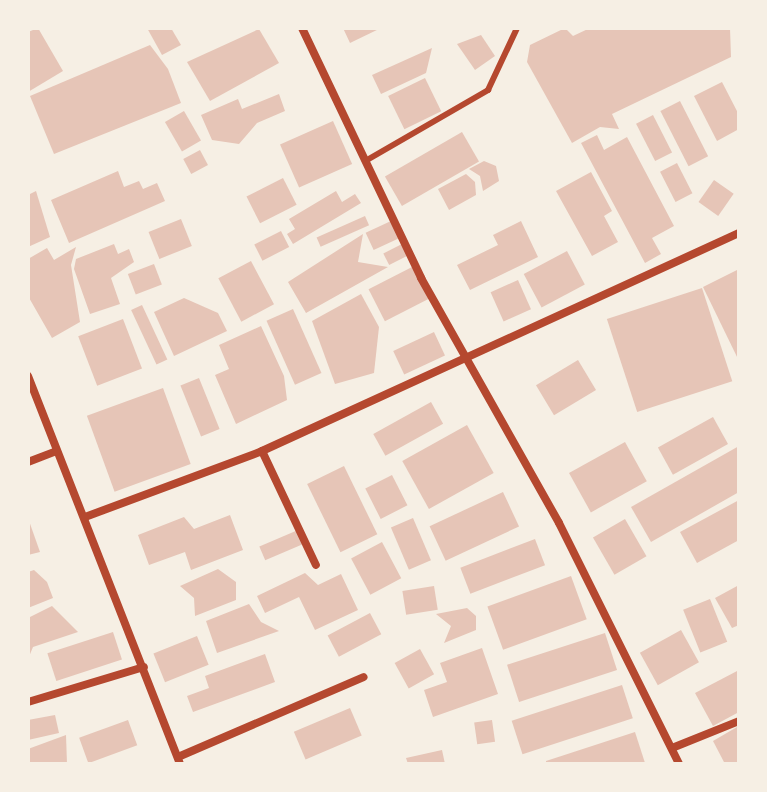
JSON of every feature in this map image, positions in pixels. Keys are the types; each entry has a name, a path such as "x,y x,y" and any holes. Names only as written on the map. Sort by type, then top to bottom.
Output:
{"street":[{"path":"302,28 465,360 559,523 679,764"},
{"path":"85,517 262,451 739,233"},
{"path":"28,376 179,761 364,677"},
{"path":"28,462 57,451"},
{"path":"262,451 316,565"},
{"path":"28,702 144,667"},
{"path":"672,748 739,721"}],"lane":[{"path":"367,160 488,90 517,28"}],"building":[{"path":"38,28 63,71 28,92 28,32"},
{"path":"147,28 171,28 181,45 162,55"},
{"path":"343,28 381,28 350,43"},
{"path":"565,28 573,36 590,28 730,28 731,57 612,114 619,129 600,127 572,143 527,62 530,45"},
{"path":"259,29 279,63 210,101 187,62"},
{"path":"481,35 495,56 475,70 457,44"},
{"path":"150,45 168,69 181,103 54,154 30,96"},
{"path":"432,48 426,73 381,94 372,75"},
{"path":"425,78 441,111 404,129 388,96"},
{"path":"722,82 739,115 739,129 717,141 694,96"},
{"path":"279,94 285,111 257,123 239,144 212,140 201,115 238,99 242,109"},
{"path":"680,101 708,156 689,166 660,111"},
{"path":"184,111 201,140 182,151 165,122"},
{"path":"653,115 672,152 655,161 636,124"},
{"path":"333,121 352,164 299,188 280,145"},
{"path":"462,132 479,161 402,206 385,177"},
{"path":"597,135 604,150 627,137 674,226 652,238 661,254 645,263 581,143"},
{"path":"200,150 208,165 191,174 183,159"},
{"path":"484,161 496,166 499,181 483,191 480,176 469,169"},
{"path":"677,163 692,193 676,202 660,172"},
{"path":"118,171 124,187 139,181 143,189 157,183 165,201 69,243 51,200"},
{"path":"591,172 612,211 604,216 618,242 592,256 556,191"},
{"path":"466,174 475,182 476,195 449,210 438,189"},
{"path":"283,178 297,205 260,223 246,197"},
{"path":"714,180 734,194 718,216 699,202"},
{"path":"36,191 50,237 28,247 28,195"},
{"path":"336,191 342,202 355,194 361,203 293,244 287,234 295,229 289,219"},
{"path":"365,216 369,225 321,247 317,238"},
{"path":"181,219 192,246 159,259 149,232"},
{"path":"391,221 399,238 374,250 366,233"},
{"path":"521,221 538,257 470,290 457,265 498,245 493,235"},
{"path":"281,231 289,247 262,261 254,245"},
{"path":"363,234 358,262 388,267 306,313 288,282"},
{"path":"114,244 118,254 129,249 134,262 111,278 120,304 90,314 74,269 76,259"},
{"path":"402,244 408,256 389,265 383,254"},
{"path":"76,247 71,265 80,322 52,338 28,296 28,259 47,248 54,260"},
{"path":"567,251 585,285 542,308 524,274"},
{"path":"251,261 274,304 241,322 218,278"},
{"path":"154,264 162,285 136,295 128,274"},
{"path":"414,266 430,298 385,321 369,289"},
{"path":"739,269 739,361 703,287"},
{"path":"518,280 531,309 504,321 491,292"},
{"path":"702,288 732,381 637,412 607,319"},
{"path":"361,294 379,327 374,373 335,384 312,321"},
{"path":"184,298 218,313 227,331 174,356 154,312"},
{"path":"142,305 167,359 156,364 131,310"},
{"path":"293,309 321,373 295,385 267,321"},
{"path":"123,319 142,368 97,386 78,336"},
{"path":"261,326 284,376 287,400 236,424 215,375 229,369 219,345"},
{"path":"434,332 445,356 404,375 393,351"},
{"path":"578,360 596,390 554,415 536,385"},
{"path":"199,378 220,429 201,436 180,385"},
{"path":"163,388 191,464 115,492 87,416"},
{"path":"431,402 443,424 385,456 373,434"},
{"path":"713,417 728,444 673,475 658,448"},
{"path":"467,425 494,473 429,509 402,461"},
{"path":"625,442 647,481 591,512 569,473"},
{"path":"739,446 739,492 651,542 631,507"},
{"path":"344,466 377,534 340,552 307,484"},
{"path":"392,475 407,505 381,519 365,489"},
{"path":"503,492 519,526 446,561 430,526"},
{"path":"739,500 739,540 697,563 680,532"},
{"path":"230,515 243,550 191,570 185,552 149,565 138,535 184,517 194,529"},
{"path":"28,518 40,552 28,555"},
{"path":"413,518 431,560 409,570 391,527"},
{"path":"625,519 646,556 614,575 593,538"},
{"path":"298,530 304,544 265,560 259,546"},
{"path":"535,539 545,565 470,594 460,568"},
{"path":"382,542 401,578 370,595 351,558"},
{"path":"218,569 236,582 236,600 195,616 194,598 180,586"},
{"path":"34,570 47,582 53,598 28,608 28,572"},
{"path":"305,573 318,585 341,574 358,610 315,630 299,597 265,613 257,596"},
{"path":"571,576 587,619 503,650 487,606"},
{"path":"739,585 739,625 732,628 715,598"},
{"path":"434,586 438,610 406,615 402,591"},
{"path":"710,599 727,642 700,653 683,610"},
{"path":"249,604 261,622 279,631 217,653 206,621"},
{"path":"52,606 78,632 33,647 28,659 28,618"},
{"path":"467,608 476,616 476,630 444,643 451,626 436,614"},
{"path":"370,613 381,634 339,657 328,636"},
{"path":"681,630 699,662 658,685 640,653"},
{"path":"113,632 122,660 56,681 47,653"},
{"path":"605,633 617,670 519,702 507,665"},
{"path":"197,636 209,665 165,682 153,654"},
{"path":"482,648 498,694 433,717 424,690 447,682 440,663"},
{"path":"420,649 434,674 409,688 395,663"},
{"path":"265,654 275,682 193,712 187,696 209,688 205,676"},
{"path":"739,670 739,712 713,726 695,693"},
{"path":"622,685 633,718 522,754 512,721"},
{"path":"350,708 362,736 306,759 294,732"},
{"path":"55,715 59,733 28,740 28,720"},
{"path":"128,720 137,745 88,763 79,738"},
{"path":"492,720 495,742 477,744 474,723"},
{"path":"737,727 739,764 725,764 713,741"},
{"path":"635,732 645,763 546,764 546,761"},
{"path":"66,735 67,764 28,764 28,749"},
{"path":"442,750 445,764 408,764 406,758"}]}
